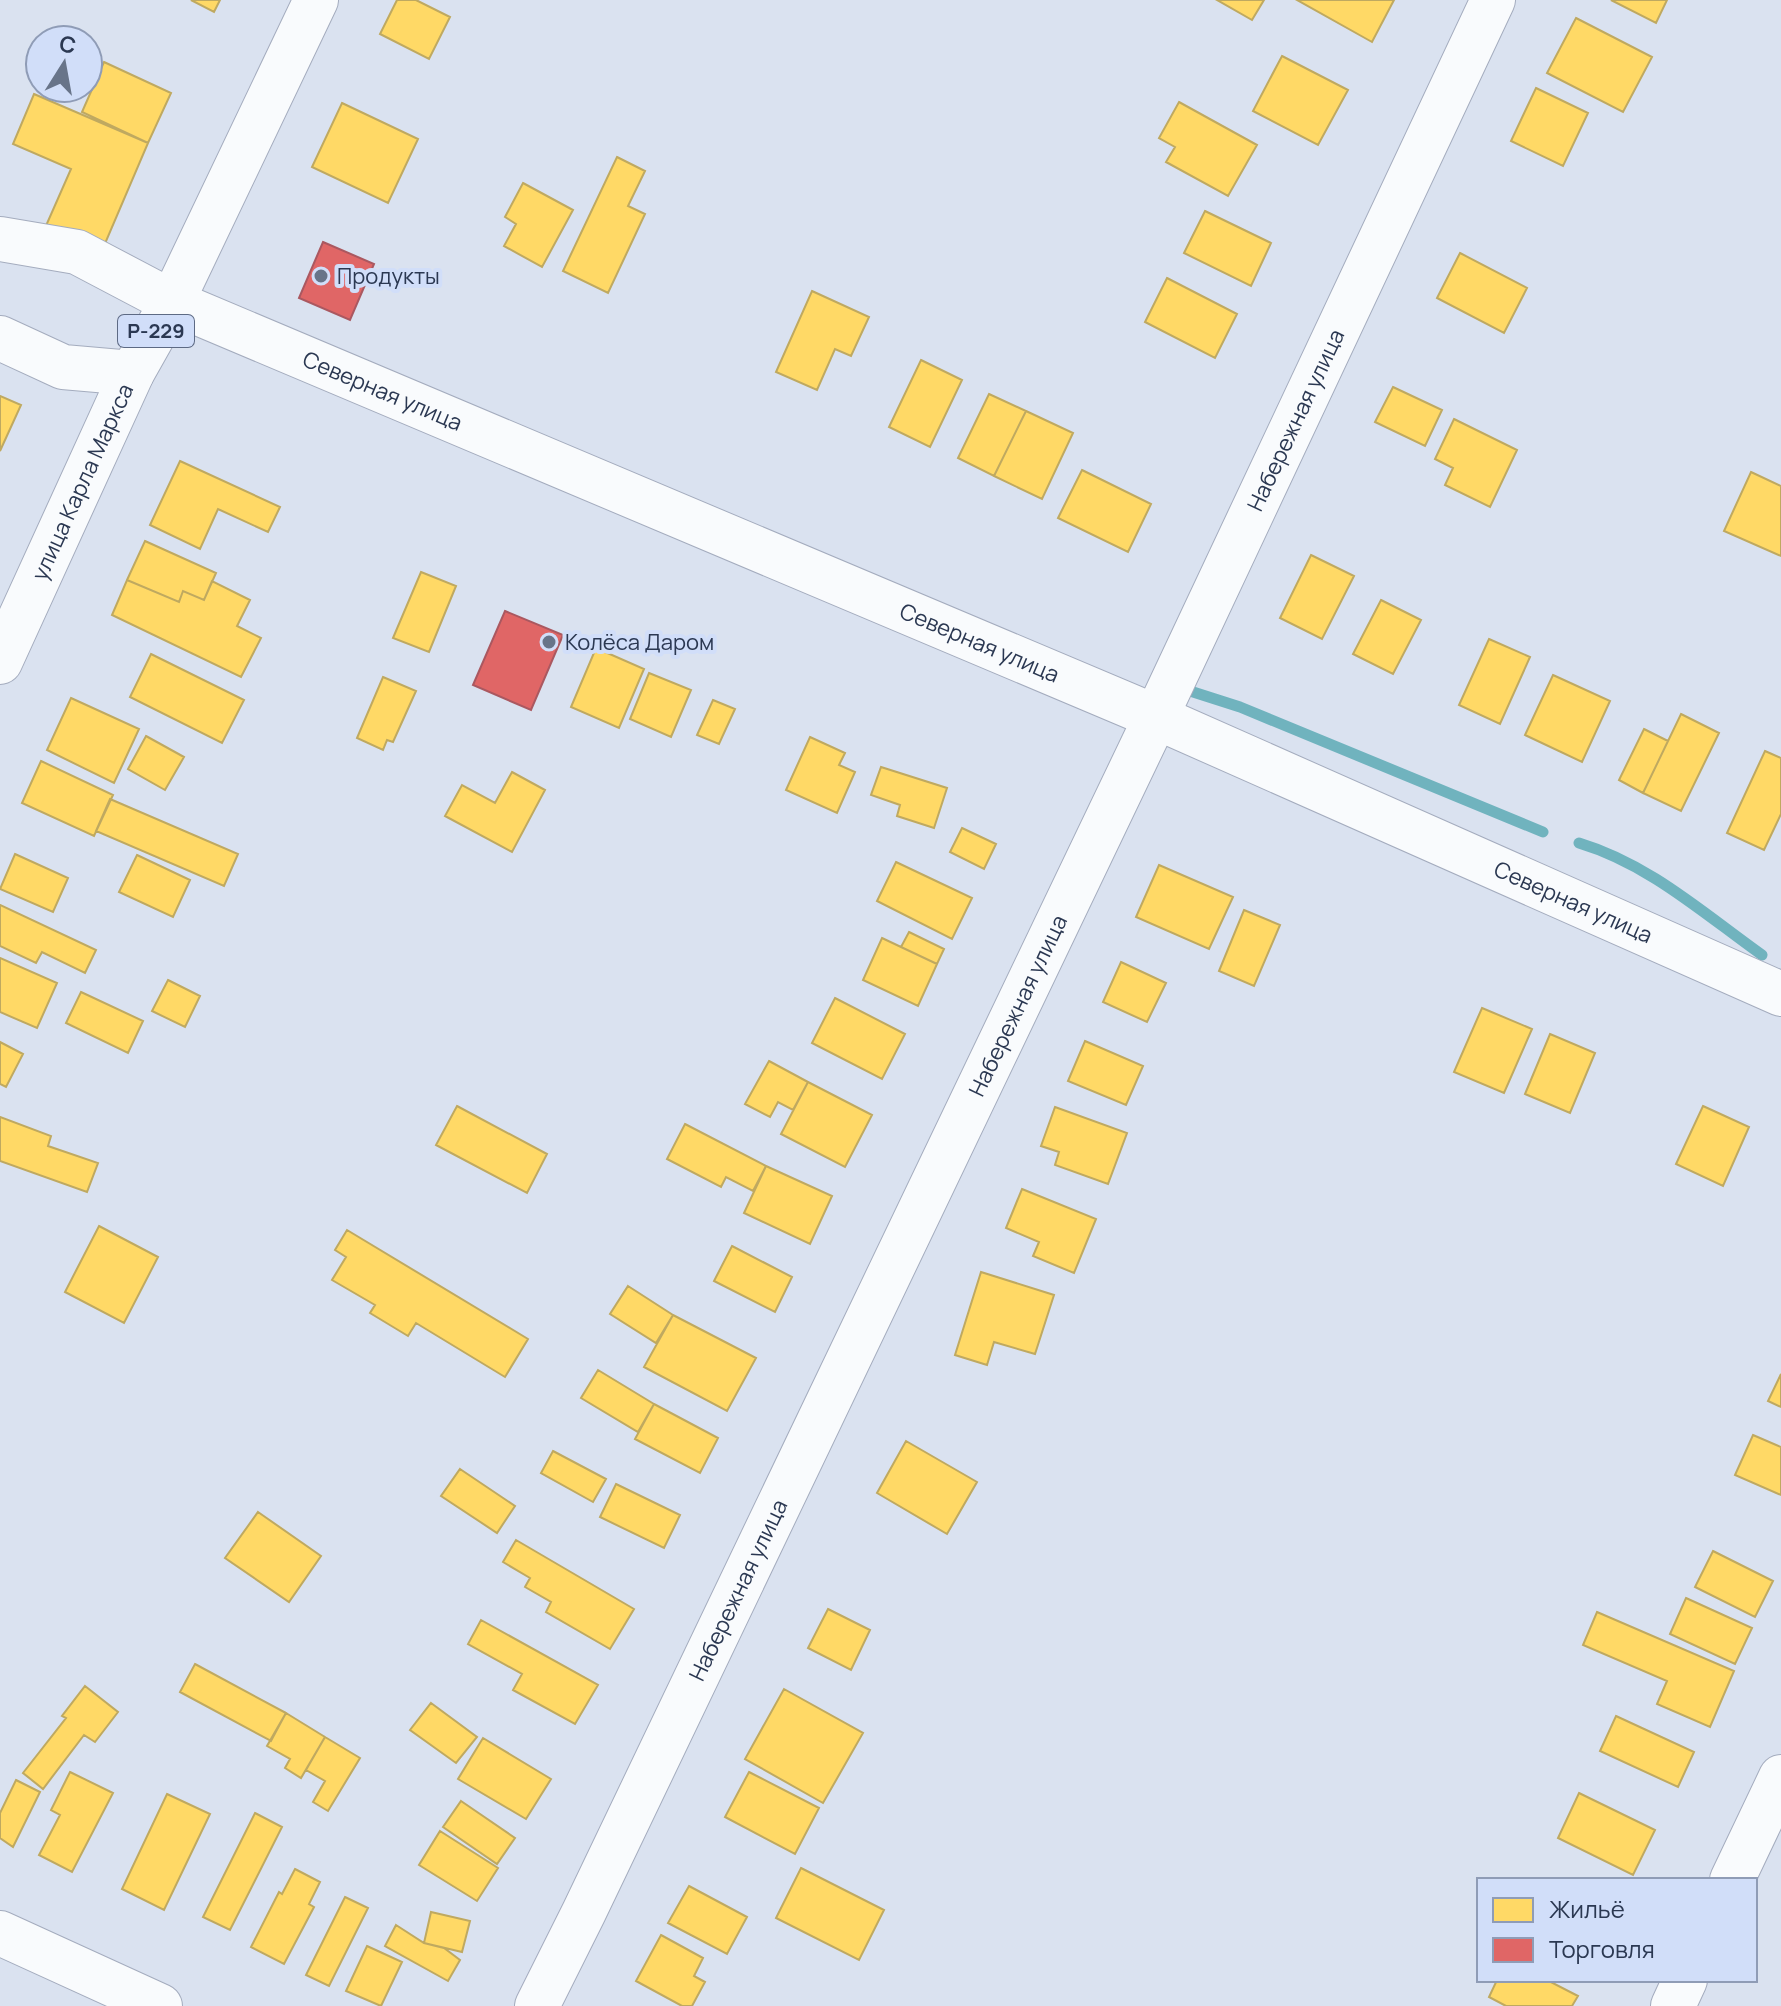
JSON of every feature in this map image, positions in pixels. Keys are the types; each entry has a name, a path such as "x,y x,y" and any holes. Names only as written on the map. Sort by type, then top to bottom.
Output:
{"main road":[{"name":"улица Карла Маркса","path":"0,662 132,373 172,302 316,0"},
{"name":"Набережная улица","path":"537,2006 1156,717 1493,0"},
{"name":"Северная улица","path":"0,239 77,252 172,302 1156,717 1781,994"},
{"path":"0,338 63,367 132,373"},
{"path":"1733,1878 1781,1777"},
{"path":"0,1933 160,2006"},
{"path":"1673,2006 1684,1982"}],"building: Жильё":[{"path":"191,0 220,0 214,12"},
{"path":"397,0 416,0 450,17 429,59 380,34"},
{"path":"1217,0 1264,0 1252,20"},
{"path":"1297,0 1394,0 1372,42"},
{"path":"1611,0 1667,0 1656,23"},
{"path":"1576,18 1652,57 1623,112 1547,73"},
{"path":"1282,56 1348,90 1318,145 1253,111"},
{"path":"104,62 171,93 148,143 82,112 86,104 104,104"},
{"path":"1536,88 1588,113 1563,166 1511,141"},
{"path":"1179,102 1257,145 1228,196 1166,162 1175,147 1159,138"},
{"path":"342,103 418,139 388,203 312,167"},
{"path":"30,104 57,104 148,143 101,253 45,228 71,169 13,144"},
{"path":"617,157 645,171 628,206 645,214 608,293 563,271"},
{"path":"523,183 573,210 542,267 504,246 516,224 505,217"},
{"path":"1205,211 1271,243 1251,286 1184,253"},
{"path":"1460,253 1527,288 1504,333 1437,298"},
{"path":"1167,278 1237,314 1215,358 1145,322"},
{"path":"812,291 869,317 851,356 835,349 817,390 776,372"},
{"path":"921,360 962,380 930,447 889,427"},
{"path":"1393,387 1442,410 1425,446 1375,422"},
{"path":"989,394 1026,411 994,476 958,458"},
{"path":"0,396 21,405 0,451"},
{"path":"1026,411 1073,433 1042,499 994,476"},
{"path":"1454,419 1517,450 1490,507 1445,485 1453,468 1435,459"},
{"path":"180,461 280,507 268,532 218,509 200,549 150,525"},
{"path":"1082,470 1151,504 1128,552 1058,518"},
{"path":"1751,472 1781,486 1781,556 1724,531"},
{"path":"145,541 216,573 204,600 183,591 179,602 127,580"},
{"path":"1311,555 1354,576 1322,639 1280,618"},
{"path":"421,572 456,586 429,652 393,638"},
{"path":"127,580 179,602 183,591 204,600 212,581 250,600 237,626 261,638 241,677 112,615"},
{"path":"1381,600 1421,620 1393,674 1353,654"},
{"path":"1489,639 1530,657 1500,724 1459,705"},
{"path":"596,648 644,669 619,728 571,707"},
{"path":"151,654 244,700 222,743 130,697"},
{"path":"649,673 691,690 671,737 630,719"},
{"path":"1553,675 1610,701 1582,762 1525,735"},
{"path":"383,677 416,691 393,742 387,740 383,750 357,738"},
{"path":"71,698 139,729 114,783 47,750"},
{"path":"713,700 735,709 719,744 697,735"},
{"path":"1681,714 1719,733 1681,811 1643,793"},
{"path":"1644,729 1668,741 1643,793 1619,780"},
{"path":"146,736 184,757 165,790 128,769"},
{"path":"810,737 845,753 839,765 855,772 837,813 786,790"},
{"path":"1765,751 1781,758 1781,814 1764,850 1727,833"},
{"path":"41,761 113,795 94,836 22,803"},
{"path":"881,767 947,788 934,828 897,816 900,805 871,795"},
{"path":"512,772 545,790 512,852 445,816 462,785 495,803"},
{"path":"110,799 238,854 224,886 96,831"},
{"path":"962,828 996,844 984,869 950,852"},
{"path":"15,854 68,878 53,912 0,889"},
{"path":"137,855 190,880 173,917 119,892"},
{"path":"896,862 972,898 952,939 877,901"},
{"path":"1159,865 1233,897 1209,949 1136,917"},
{"path":"0,905 96,950 85,973 42,952 36,963 0,946"},
{"path":"1244,910 1280,925 1254,986 1219,971"},
{"path":"909,932 944,949 937,964 901,947"},
{"path":"882,938 937,964 918,1006 863,980"},
{"path":"0,958 57,983 37,1028 0,1012"},
{"path":"1121,962 1166,983 1147,1022 1103,1002"},
{"path":"168,980 200,996 185,1027 152,1011"},
{"path":"81,992 143,1021 128,1053 66,1023"},
{"path":"835,998 905,1034 882,1079 812,1043"},
{"path":"1482,1008 1532,1029 1504,1093 1454,1072"},
{"path":"1550,1034 1595,1053 1570,1113 1525,1094"},
{"path":"1085,1041 1143,1066 1126,1105 1068,1081"},
{"path":"0,1042 23,1054 6,1087 0,1084"},
{"path":"769,1061 808,1082 793,1110 778,1102 770,1117 745,1104"},
{"path":"808,1082 872,1115 845,1167 781,1134"},
{"path":"457,1106 547,1154 527,1193 436,1145"},
{"path":"1703,1106 1749,1127 1723,1186 1676,1164"},
{"path":"1055,1107 1127,1133 1108,1184 1055,1165 1059,1152 1041,1146"},
{"path":"0,1117 51,1136 48,1146 98,1163 87,1192 0,1161"},
{"path":"685,1124 766,1166 753,1191 726,1177 721,1187 667,1159"},
{"path":"766,1166 832,1196 810,1244 744,1213"},
{"path":"1022,1189 1096,1219 1074,1273 1033,1256 1039,1242 1006,1228"},
{"path":"99,1226 158,1257 124,1323 65,1292"},
{"path":"347,1230 528,1339 505,1377 416,1323 408,1336 370,1313 375,1305 332,1280 346,1257 335,1250"},
{"path":"732,1246 792,1277 775,1312 714,1281"},
{"path":"981,1272 1054,1295 1035,1354 994,1342 987,1365 955,1355"},
{"path":"628,1286 673,1315 656,1343 610,1314"},
{"path":"673,1315 756,1358 727,1411 644,1367"},
{"path":"598,1370 654,1404 638,1432 581,1398"},
{"path":"1781,1374 1781,1407 1768,1401"},
{"path":"654,1404 718,1438 700,1473 635,1439"},
{"path":"1753,1435 1781,1447 1781,1495 1735,1475"},
{"path":"906,1441 977,1482 947,1534 877,1493"},
{"path":"553,1451 606,1479 593,1502 541,1473"},
{"path":"460,1469 515,1506 497,1533 441,1496"},
{"path":"616,1484 680,1515 664,1548 600,1517"},
{"path":"258,1512 321,1556 289,1602 225,1558"},
{"path":"516,1540 634,1609 610,1649 546,1612 551,1602 525,1587 530,1578 503,1562"},
{"path":"1713,1551 1773,1581 1755,1617 1695,1587"},
{"path":"1686,1598 1752,1628 1735,1664 1670,1634"},
{"path":"828,1609 870,1630 851,1670 808,1648"},
{"path":"1597,1612 1734,1671 1710,1727 1657,1704 1667,1681 1583,1645"},
{"path":"481,1620 598,1685 575,1724 513,1690 522,1674 468,1644"},
{"path":"195,1664 286,1713 271,1741 180,1692"},
{"path":"85,1686 118,1712 95,1742 84,1735 43,1789 23,1773 66,1718 62,1716"},
{"path":"784,1689 863,1733 823,1803 745,1759"},
{"path":"431,1703 477,1737 456,1763 410,1730"},
{"path":"286,1713 325,1737 301,1778 285,1768 290,1759 267,1746"},
{"path":"1616,1716 1694,1752 1678,1787 1600,1751"},
{"path":"325,1737 360,1758 328,1811 313,1802 325,1781 306,1770"},
{"path":"483,1738 551,1779 526,1819 458,1779"},
{"path":"70,1772 113,1793 72,1872 39,1855 60,1815 51,1810"},
{"path":"749,1772 819,1808 795,1854 725,1817"},
{"path":"16,1780 40,1792 13,1847 0,1838 0,1813"},
{"path":"1579,1793 1655,1830 1633,1875 1558,1838"},
{"path":"167,1794 210,1814 164,1910 122,1889"},
{"path":"461,1801 515,1838 497,1864 443,1827"},
{"path":"255,1813 282,1827 230,1930 203,1917"},
{"path":"440,1831 498,1868 477,1901 419,1865"},
{"path":"801,1868 884,1910 859,1960 776,1918"},
{"path":"295,1869 320,1882 309,1904 314,1907 284,1964 251,1947 279,1892 282,1894"},
{"path":"689,1886 747,1917 727,1954 668,1923"},
{"path":"345,1897 368,1908 329,1986 306,1975"},
{"path":"431,1912 470,1921 462,1952 424,1943"},
{"path":"396,1925 424,1943 444,1948 460,1960 448,1981 385,1946"},
{"path":"661,1935 703,1958 694,1976 705,1982 692,2006 682,2006 636,1981"},
{"path":"367,1946 402,1962 381,2006 346,1991"},
{"path":"1496,1982 1551,1982 1578,1996 1572,2006 1506,2006 1489,1997"}],"building: Торговля":[{"path":"323,242 374,264 350,320 299,298"},
{"path":"505,611 563,635 531,710 473,685"}],"waterway":[{"path":"1190,691 1240,707 1543,832"},
{"path":"1579,843 1629,863 1652,877 1762,955"}],"place":[{"name":"Продукты","path":"321,276"},
{"name":"Колёса Даром","path":"549,642"}]}
